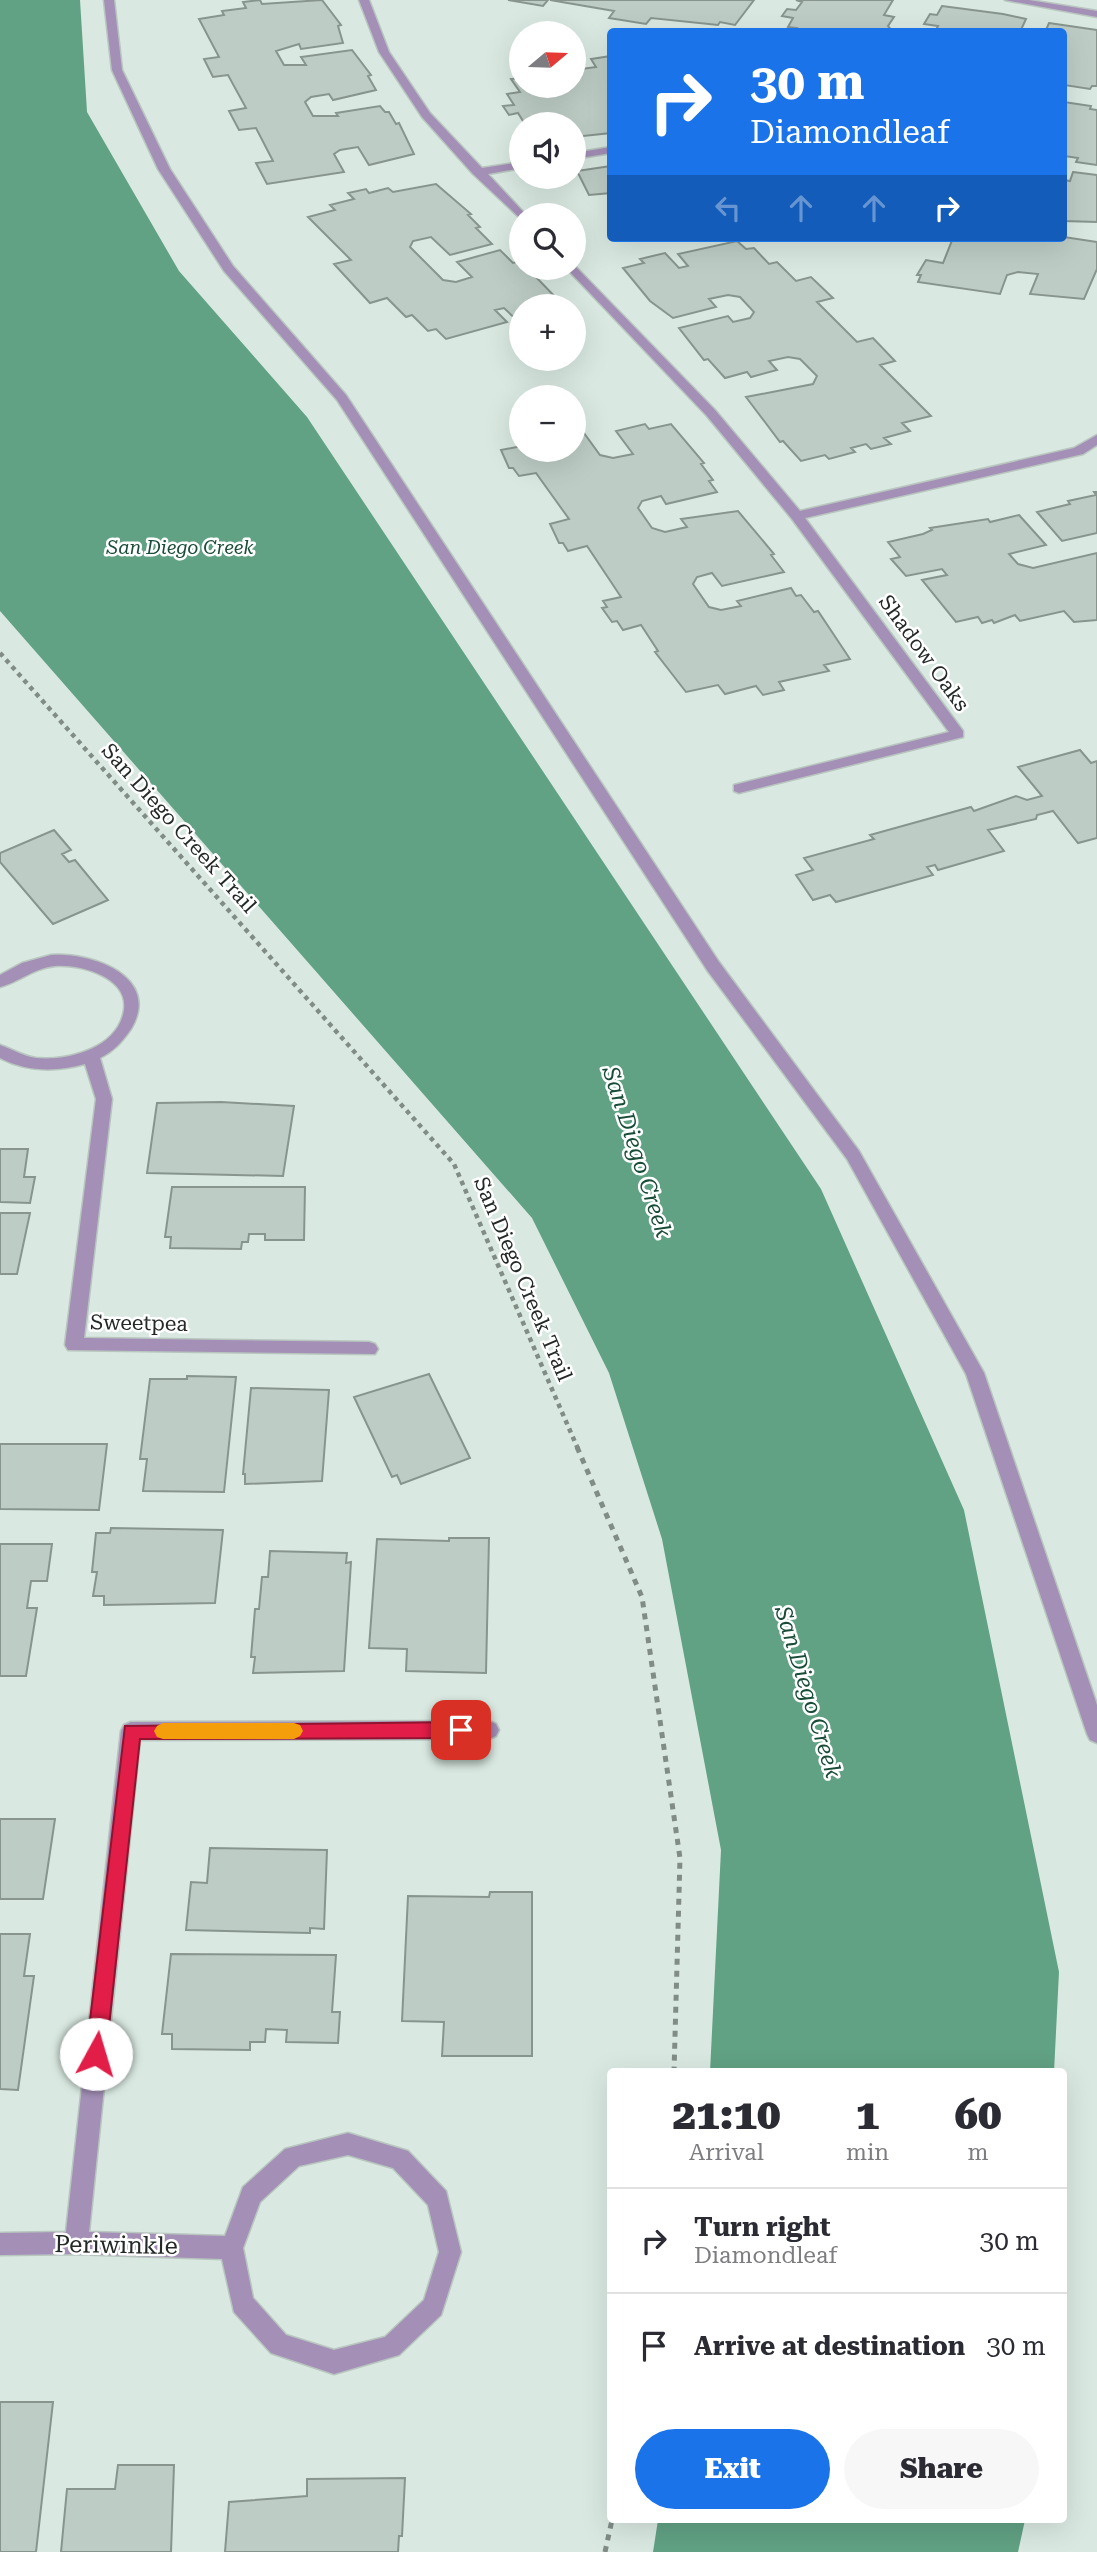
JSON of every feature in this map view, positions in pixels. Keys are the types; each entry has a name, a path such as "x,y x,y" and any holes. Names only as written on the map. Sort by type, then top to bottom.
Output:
{"street":[{"path":"109,0 117,69 164,169 228,268 342,398 713,966 853,1155 975,1373 1097,1734"},
{"path":"364,0 384,52 426,115 509,204"},
{"path":"1010,0 1097,14"},
{"path":"586,154 607,151"},
{"path":"477,172 509,167"},
{"name":"Shadow Oaks","path":"584,280 711,413 797,516 958,734 739,788"},
{"path":"797,516 1078,451 1097,439"},
{"path":"0,982 21,968 60,960 97,965 124,983 132,1009 121,1036 91,1057 51,1066 12,1060 0,1051"},
{"name":"Sweetpea","path":"91,1057 104,1099 74,1345 369,1349"},
{"path":"76,2243 131,1731 489,1730"},
{"path":"348,2144 400,2159 438,2199 450,2252 433,2307 391,2347 334,2361 279,2345 242,2304 232,2248 251,2195 293,2157 348,2144"},
{"name":"Periwinkle","path":"0,2244 76,2243 232,2248"}],"path":[{"name":"San Diego Creek Trail","path":"0,653 454,1164 642,1597 680,1858 674,2068"},
{"path":"605,2552 611,2523"}],"water":[{"name":"San Diego Creek","path":"0,0 80,0 87,112 179,271 307,417 821,1189 964,1510 1059,1972 1054,2068 710,2068 721,1850 662,1539 609,1373 532,1218 0,611"},
{"path":"658,2523 1024,2523 1018,2552 653,2552"}],"building":[{"path":"260,0 262,4 322,0 341,25 338,26 343,43 301,49 299,44 276,51 284,65 306,65 301,57 352,50 371,75 368,76 376,90 333,100 329,94 311,97 305,102 313,116 338,116 336,113 380,106 385,112 389,112 396,124 399,123 414,154 369,165 358,147 340,150 334,154 344,172 267,184 256,163 273,161 256,128 239,130 229,111 246,108 228,75 213,77 204,59 219,57 199,19 224,15 222,11 246,8 243,2"},
{"path":"508,0 548,0 543,6"},
{"path":"550,0 754,0 735,25 720,22 718,25 651,18 646,24 609,18 614,11"},
{"path":"796,0 893,0 884,15 894,17 888,26 890,28 788,27 793,18 782,16 787,9 796,10 802,2"},
{"path":"942,6 1026,19 1022,28 937,28 938,26 924,24 930,14 937,15"},
{"path":"1049,23 1097,30 1097,86 1090,89 1067,85 1067,28 1047,28"},
{"path":"607,57 607,133 586,136 586,112 509,112 509,115 503,106 514,105 510,98 586,98 586,68 596,67 591,59"},
{"path":"1067,102 1091,106 1090,109 1097,110 1097,165 1076,162 1078,158 1067,156"},
{"path":"607,167 607,193 589,195 586,189 586,170"},
{"path":"1073,172 1097,175 1097,222 1067,221 1067,180 1070,181"},
{"path":"436,184 471,214 468,215 480,227 476,228 492,244 450,255 431,237 413,241 410,247 443,280 456,282 472,277 457,262 500,250 509,259 509,280 539,280 552,294 509,294 509,313 504,308 495,310 507,322 446,339 436,329 428,331 412,315 406,317 387,298 370,303 334,264 351,260 308,217 335,210 330,205 354,199 348,193 366,189 369,193 388,188 393,192"},
{"path":"1067,237 1097,242 1097,269 1084,299 1030,294 1038,274 1018,272 1007,275 1000,294 918,282 921,275 917,275 926,260 943,263 951,242 1067,242"},
{"path":"738,242 746,249 754,248 769,264 777,262 796,281 811,277 833,298 817,302 857,342 873,338 895,361 880,365 931,416 902,423 910,431 884,438 891,444 871,449 866,444 851,448 855,452 829,459 825,455 801,461 783,441 780,442 746,397 813,384 817,376 800,359 788,357 769,361 777,370 751,377 747,372 725,378 708,359 704,360 679,328 728,316 733,322 750,318 754,312 740,297 728,295 709,299 716,307 673,318 650,301 623,268 644,263 640,259 665,253 679,268 688,266 678,254"},
{"path":"645,424 649,429 671,424 704,463 701,464 713,480 709,481 717,492 666,504 661,496 642,501 638,508 652,528 665,532 687,527 681,519 738,511 774,554 771,555 784,572 722,586 712,573 697,577 693,584 709,607 721,610 741,606 737,601 791,588 796,596 801,595 814,612 818,611 850,659 824,665 829,671 779,682 784,690 763,695 756,686 725,694 718,685 686,692 655,652 658,651 641,625 623,630 617,621 612,622 602,608 607,607 603,601 621,597 587,546 568,551 563,543 559,543 550,524 569,519 536,473 519,476 513,468 509,468 501,450 509,448 509,462 586,462 586,436 600,455 613,458 633,454 616,431"},
{"path":"1094,492 1097,492 1097,533 1062,541 1037,512 1096,495"},
{"path":"1019,515 1046,545 1009,554 1018,564 1033,568 1097,553 1097,620 1074,622 1064,611 1020,621 1015,615 994,623 992,620 982,623 978,617 956,622 922,580 947,575 942,569 906,576 891,559 900,557 888,542 923,534 932,530 930,528 988,519 990,522"},
{"path":"1080,750 1091,763 1097,761 1097,838 1078,843 1053,811 1037,815 1036,819 988,830 1004,851 938,870 935,865 927,867 933,875 836,902 830,895 813,900 796,875 813,870 804,858 874,839 870,835 971,807 974,811 1016,796 1027,800 1042,796 1018,767"},
{"path":"54,830 71,850 62,854 69,862 75,860 108,900 53,924 0,862 0,853"},
{"path":"221,1102 294,1106 283,1176 147,1173 157,1103"},
{"path":"0,1149 28,1149 24,1177 35,1177 30,1203 0,1202"},
{"path":"172,1187 305,1187 304,1240 265,1240 265,1234 249,1234 248,1242 242,1242 241,1249 170,1248 171,1237 165,1237"},
{"path":"0,1213 30,1213 17,1274 0,1274"},
{"path":"429,1374 470,1458 401,1484 397,1475 392,1477 354,1397"},
{"path":"187,1376 236,1377 224,1492 143,1491 147,1459 140,1459 150,1379 187,1379"},
{"path":"251,1388 329,1390 322,1481 245,1484 243,1474"},
{"path":"0,1444 107,1444 99,1510 0,1509"},
{"path":"111,1528 223,1530 215,1603 104,1605 104,1596 93,1596 97,1572 92,1572 96,1533 110,1533"},
{"path":"449,1538 489,1538 486,1673 406,1671 407,1649 369,1648 377,1539 449,1541"},
{"path":"0,1544 52,1544 47,1581 31,1581 27,1608 37,1608 26,1676 0,1676"},
{"path":"270,1551 347,1553 346,1563 351,1562 344,1671 253,1673 255,1657 251,1657 255,1609 259,1609 262,1577 268,1577"},
{"path":"0,1819 55,1819 43,1899 0,1899"},
{"path":"210,1848 327,1850 324,1929 310,1928 310,1933 186,1930 191,1882 207,1883"},
{"path":"490,1892 532,1892 532,2056 442,2056 444,2022 402,2021 408,1896 489,1897"},
{"path":"0,1934 30,1934 24,1976 34,1976 18,2090 0,2089"},
{"path":"171,1954 336,1955 332,2012 340,2012 338,2043 286,2042 287,2030 266,2029 265,2042 250,2042 250,2050 172,2049 172,2034 162,2034"},
{"path":"0,2402 53,2402 36,2552 0,2552"},
{"path":"118,2465 174,2465 171,2552 61,2552 67,2489 115,2489"},
{"path":"405,2478 402,2536 399,2536 398,2552 225,2552 229,2502 307,2496 307,2479"}],"slow traffic":[{"path":"163,1731 294,1731"}],"route":[{"path":"96,2054 131,1731 461,1730"}]}
